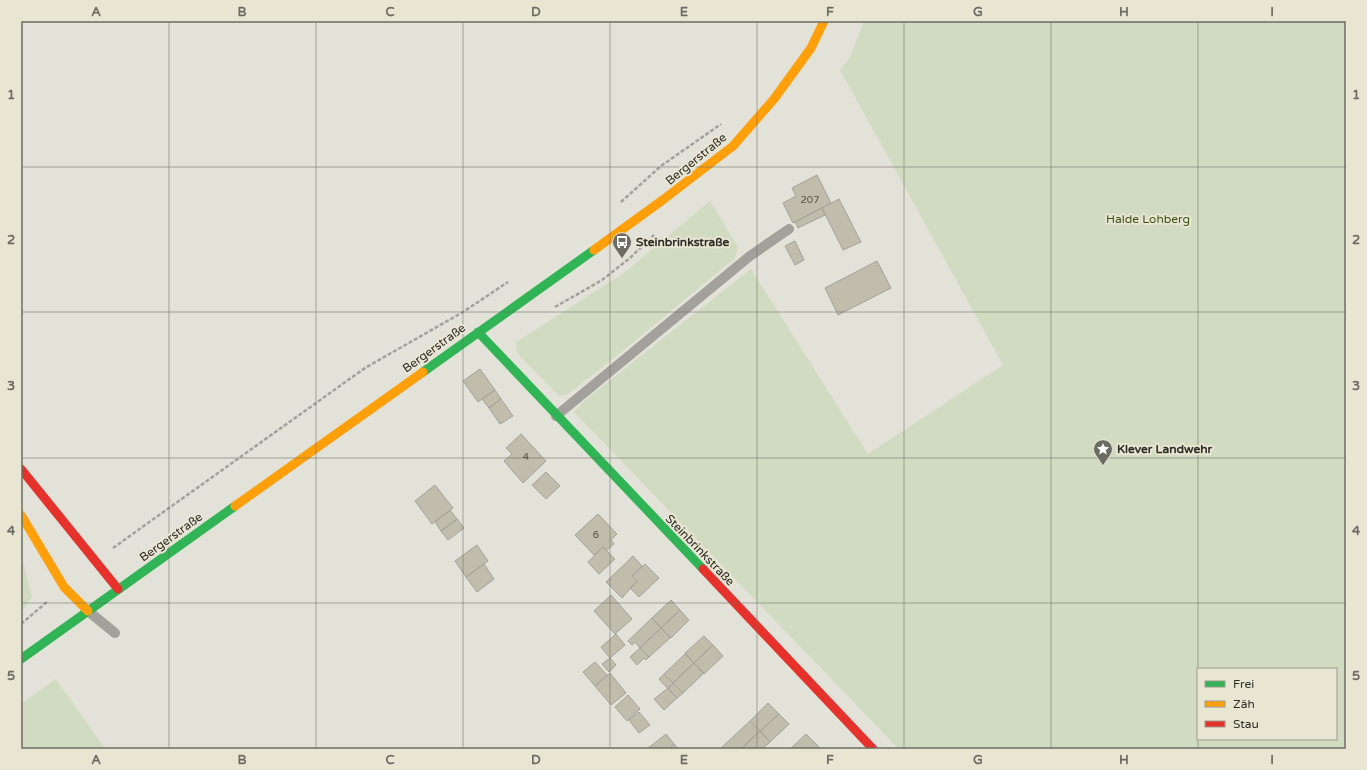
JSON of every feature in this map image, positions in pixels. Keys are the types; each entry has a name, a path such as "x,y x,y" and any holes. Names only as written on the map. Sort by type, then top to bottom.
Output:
{"main road":[{"name":"Bergerstraße","path":"21,659 478,332 608,241 732,146 774,99 811,48 824,21"},
{"name":"Steinbrinkstraße","path":"478,332 873,749"},
{"path":"21,469 118,589"},
{"path":"21,515 64,587 88,610"}],"lane":[{"path":"556,416 750,256 788,229"},
{"path":"88,610 115,633"}],"path":[{"path":"616,206 661,166 726,122"},
{"path":"96,561 365,368 462,312 508,282"},
{"path":"21,624 64,587"}],"green space":[{"name":"Halde Lohberg","path":"864,21 1346,21 1346,749 899,749 574,412 585,400 751,269 868,454 1003,365 840,70 850,57"},
{"path":"710,201 738,247 735,258 613,359 568,394 559,396 517,353 516,342 624,273"},
{"path":"21,553 32,597 21,613"},
{"path":"56,679 105,749 21,749 21,704"}],"building":[{"path":"817,175 831,203 793,223 783,203 796,196 792,188"},
{"path":"839,199 861,242 843,250 822,208"},
{"path":"822,208 825,215 798,228 795,222"},
{"path":"795,241 804,260 795,265 785,246"},
{"path":"877,261 891,288 838,315 825,288"},
{"path":"480,369 495,390 478,402 463,381"},
{"path":"495,390 501,399 489,408 482,399"},
{"path":"501,399 513,416 500,424 489,408"},
{"path":"521,434 546,461 523,483 504,461 512,454 506,448"},
{"path":"546,472 560,486 546,499 532,485"},
{"path":"435,485 453,508 432,524 415,501"},
{"path":"450,510 457,519 441,531 435,522"},
{"path":"598,514 617,534 611,540 614,544 607,550 603,547 594,555 575,535"},
{"path":"457,519 464,528 448,540 441,531"},
{"path":"477,545 488,561 466,577 455,561"},
{"path":"603,547 615,559 599,574 588,562"},
{"path":"633,556 642,566 632,576 637,581 622,598 606,582"},
{"path":"484,564 494,579 477,592 466,577"},
{"path":"645,564 659,578 639,597 630,588 637,581 632,576"},
{"path":"611,595 632,619 615,634 594,611"},
{"path":"671,600 680,610 661,628 652,618"},
{"path":"680,610 689,620 671,638 661,628"},
{"path":"652,618 661,628 640,648 635,642 632,645 628,641"},
{"path":"661,628 670,638 649,657 640,648"},
{"path":"616,634 625,645 610,658 601,647"},
{"path":"704,636 713,645 694,663 685,653"},
{"path":"713,645 723,656 704,674 694,663"},
{"path":"640,648 649,657 646,660 644,658 637,665 630,657"},
{"path":"685,654 694,663 673,683 664,674"},
{"path":"610,658 616,665 609,672 602,664"},
{"path":"595,662 607,675 595,686 583,672"},
{"path":"694,663 704,673 683,693 673,683"},
{"path":"610,673 626,693 611,705 595,686"},
{"path":"664,674 673,683 668,689 659,679"},
{"path":"673,683 683,693 677,698 668,689"},
{"path":"668,688 677,698 664,710 654,699"},
{"path":"628,695 640,709 627,721 615,707"},
{"path":"768,703 779,714 760,731 750,721"},
{"path":"639,712 650,725 639,733 629,720"},
{"path":"779,714 789,724 770,742 760,731"},
{"path":"750,721 760,731 741,749 721,748"},
{"path":"760,731 770,742 762,749 741,749"},
{"path":"666,734 674,744 669,749 647,749"},
{"path":"806,734 821,749 790,749"},
{"path":"674,744 679,749 669,749"}],"traffic: fast":[{"path":"423,372 594,250"},
{"path":"478,332 703,569"},
{"path":"21,659 235,506"}],"traffic: slow":[{"path":"594,250 733,146 774,99 811,48 824,21"},
{"path":"235,506 423,372"},
{"path":"21,515 64,587 88,611"}],"traffic: jam":[{"path":"21,469 118,589"},
{"path":"703,569 873,749"}],"place":[{"name":"Steinbrinkstraße","path":"622,259"},
{"name":"Klever Landwehr","path":"1103,466"}]}
